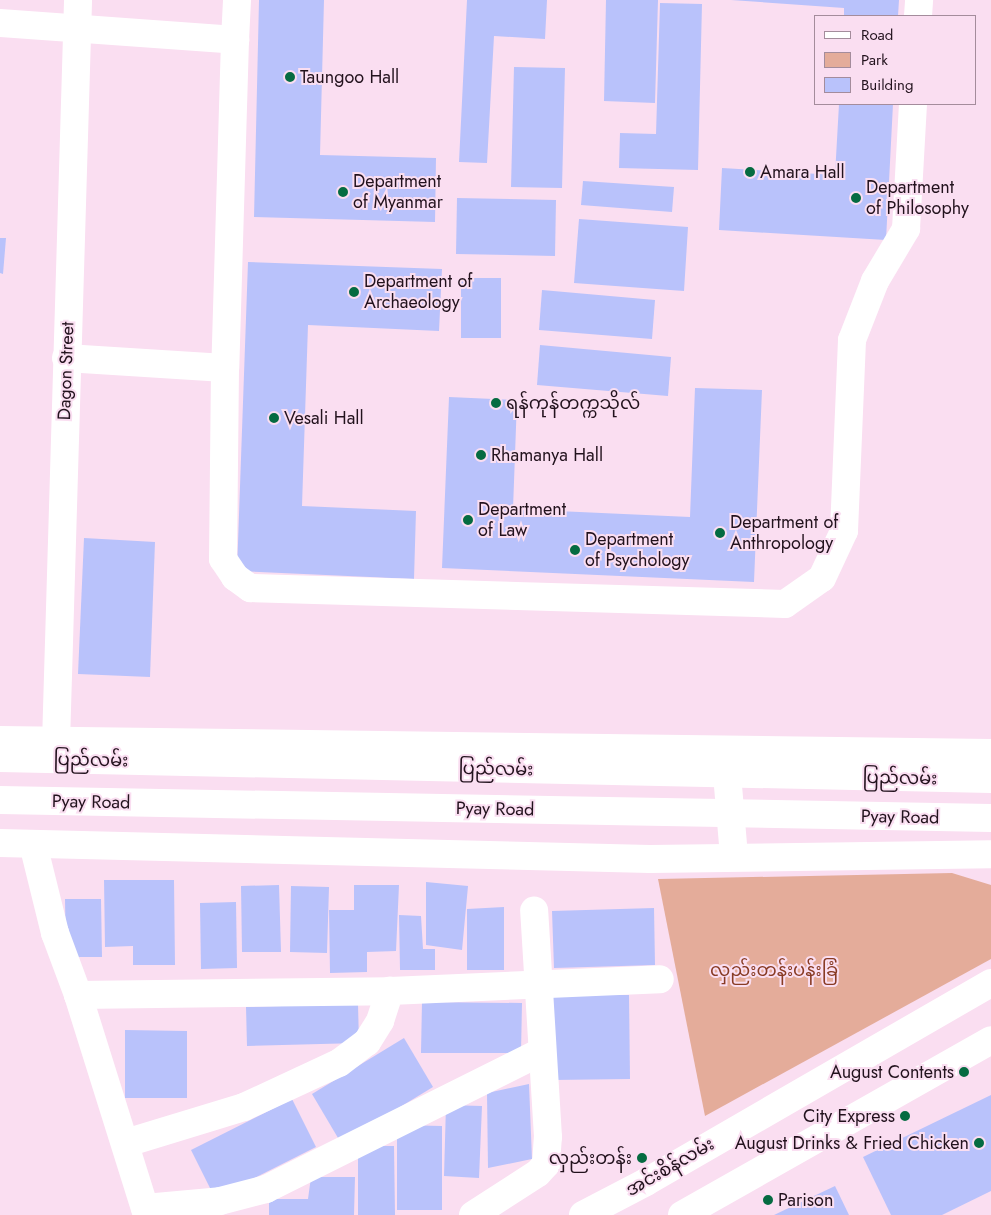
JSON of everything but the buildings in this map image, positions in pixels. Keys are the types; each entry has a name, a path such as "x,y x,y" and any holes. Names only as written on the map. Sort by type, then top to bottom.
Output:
{"main road":[{"path":"237,0 225,368 223,558 235,577 250,588 785,604 822,578 844,531 852,340 875,281 906,229 913,105"},
{"path":"918,15 919,0"},
{"path":"0,23 77,13 235,40"},
{"name":"Dagon Street","path":"56,743 77,13"},
{"path":"66,358 225,368"},
{"name":"ပြည်လမ်း","path":"0,740 56,743 991,753"},
{"path":"725,751 734,857"},
{"name":"ပြည်လမ်း","path":"0,758 991,779"},
{"name":"Pyay Road","path":"0,800 991,818"},
{"path":"0,843 650,859 991,854"},
{"path":"33,844 54,933 78,995 126,1142 146,1211 220,1202 266,1189 542,1052"},
{"path":"473,1215 538,1173 546,1164 548,1137 536,984 534,910"},
{"path":"78,995 390,991 660,979"},
{"name":"အင်းစိန်လမ်း","path":"583,1215 646,1182 991,983"},
{"path":"126,1142 244,1107 339,1063 367,1042 380,1021 390,991"},
{"path":"682,1215 991,1040"}],"green space":[{"name":"လှည်းတန်းပန်းခြံ","path":"952,873 991,885 991,959 705,1116 658,879"}],"place":[{"name":"Taungoo Hall","path":"290,77"},
{"name":"Amara Hall","path":"750,172"},
{"name":"Department of Myanmar","path":"343,192"},
{"name":"Department of Philosophy","path":"856,198"},
{"name":"Department of Archaeology","path":"354,292"},
{"name":"ရန်ကုန်တက္ကသိုလ်","path":"496,403"},
{"name":"Vesali Hall","path":"274,418"},
{"name":"Rhamanya Hall","path":"481,455"},
{"name":"Department of Law","path":"468,520"},
{"name":"Department of Anthropology","path":"720,533"},
{"name":"Department of Psychology","path":"575,550"},
{"name":"August Contents","path":"964,1072"},
{"name":"City Express","path":"905,1116"},
{"name":"August Drinks & Fried Chicken","path":"979,1143"},
{"name":"လှည်းတန်း","path":"642,1158"},
{"name":"Parison","path":"768,1200"}]}
